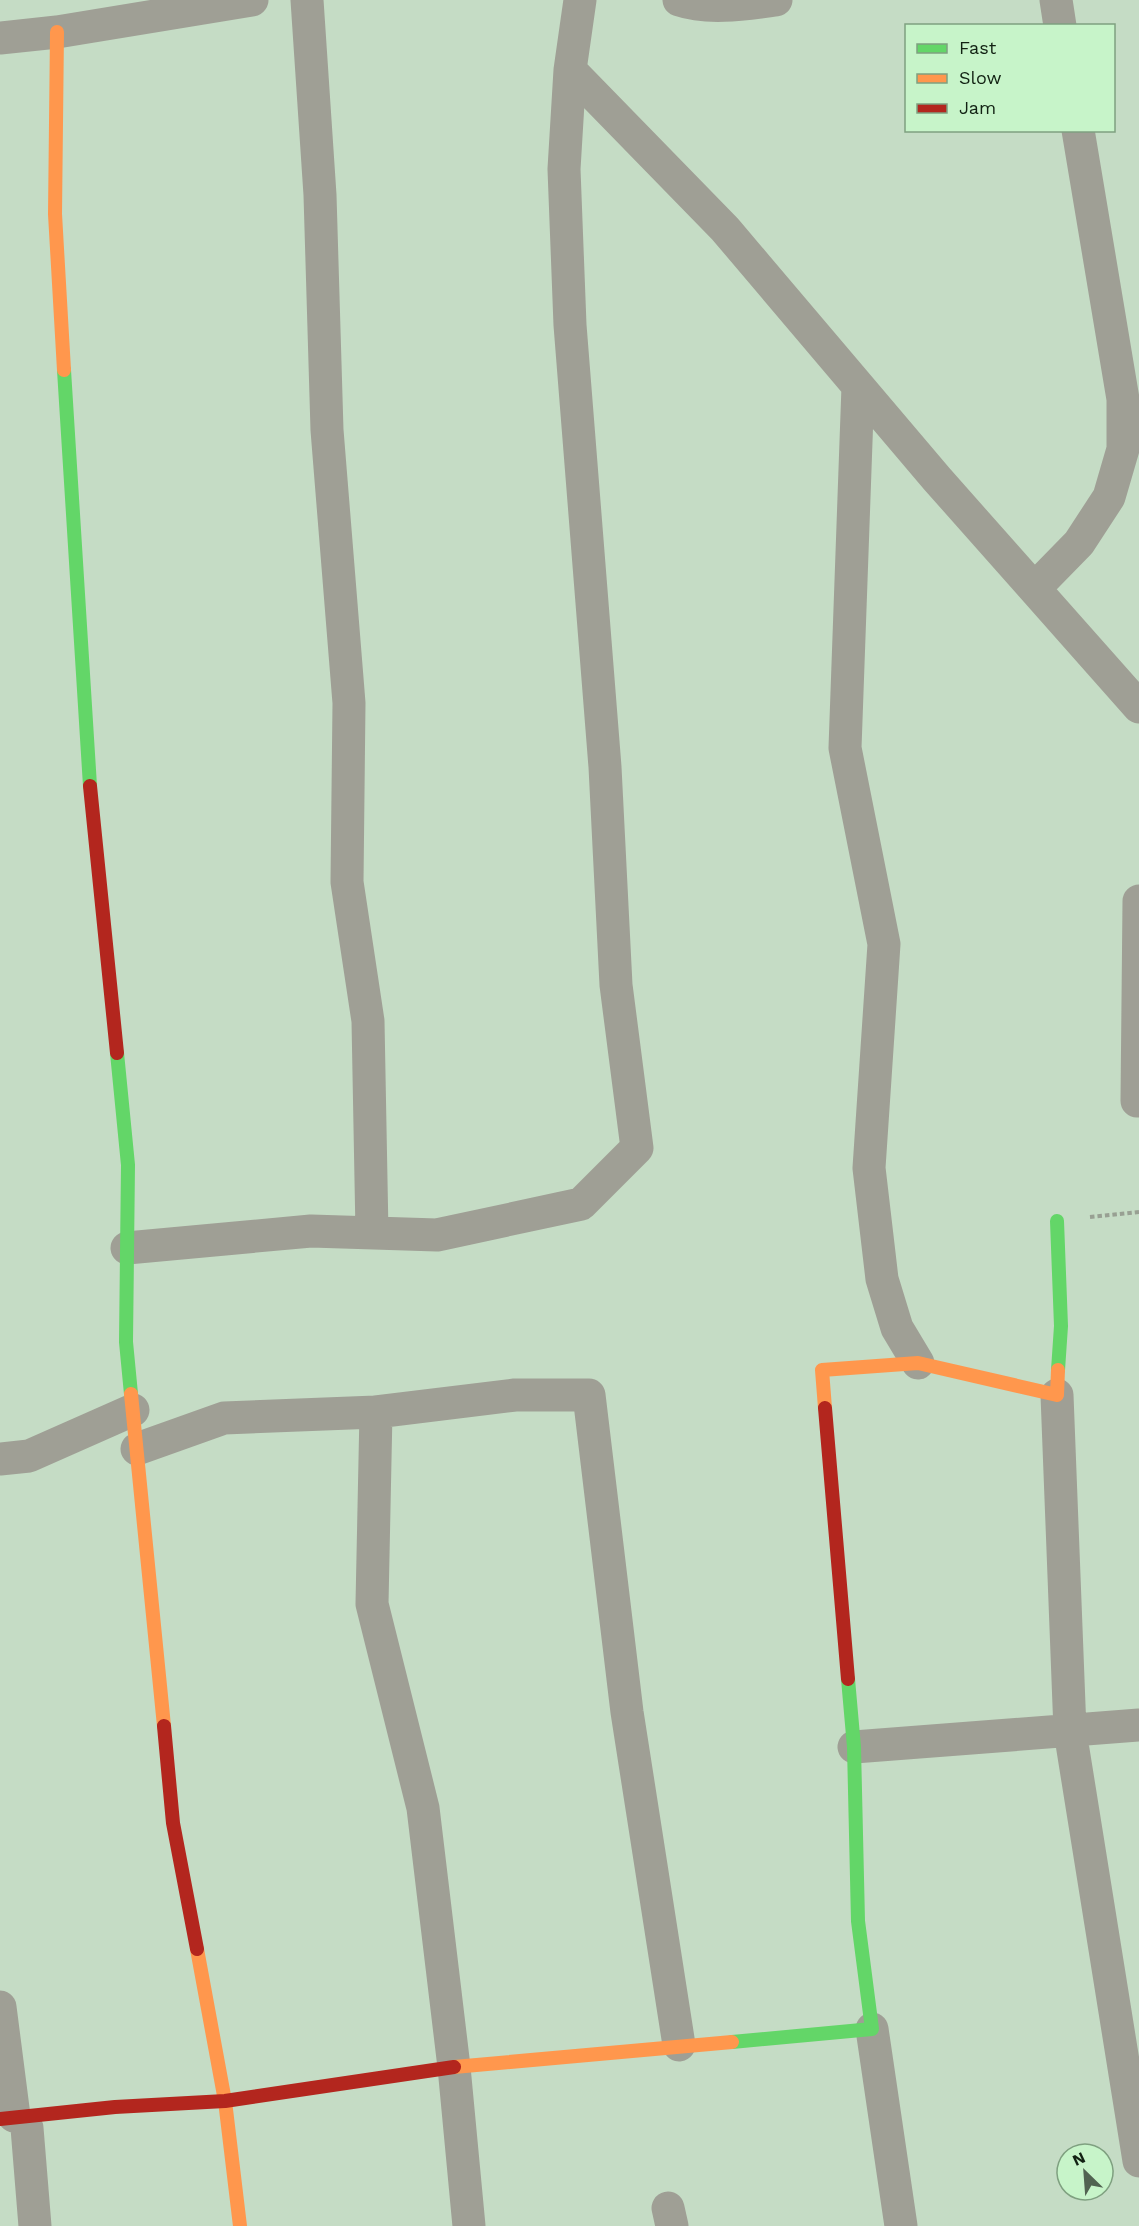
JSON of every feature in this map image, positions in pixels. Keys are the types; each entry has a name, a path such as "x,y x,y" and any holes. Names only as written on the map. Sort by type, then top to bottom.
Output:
{"street":[{"path":"0,38 57,32 162,7 252,0"},
{"path":"307,0 320,195 327,430 349,703 347,882 368,1021 372,1233"},
{"path":"128,1248 311,1231 437,1235 580,1204 637,1148 616,985 605,767 570,325 564,169 570,70 580,0"},
{"path":"685,1 742,4 776,0"},
{"path":"1056,0 1060,24"},
{"path":"57,32 55,214 88,764 128,1165 126,1342 173,1822 225,2101 240,2226"},
{"path":"570,70 725,229 858,386 1139,707"},
{"path":"1035,588 1079,543 1109,497 1123,449 1122,399 1078,132"},
{"path":"858,386 845,748 884,944 869,1167 882,1279 897,1328 918,1363"},
{"path":"1137,1101 1139,901"},
{"path":"1057,1221 1061,1326 1057,1395 1070,1731 1139,2161"},
{"path":"901,2226 858,1921 854,1747 822,1371 918,1363 1057,1395"},
{"path":"137,1449 224,1418 376,1412 515,1395 590,1395 627,1713 679,2045"},
{"path":"0,1459 30,1456 133,1410"},
{"path":"376,1412 372,1604 423,1808 454,2067 469,2226"},
{"path":"854,1747 1139,1725"},
{"path":"0,2007 14,2121 35,2226"},
{"path":"14,2121 225,2101 454,2067 872,2029"}],"path":[{"path":"1057,1221 1139,1212"}],"traffic: fast":[{"path":"64,370 90,786"},
{"path":"117,1053 128,1165 126,1342 131,1394"},
{"path":"1057,1221 1061,1326 1058,1370"},
{"path":"732,2042 872,2029 858,1921 854,1747 848,1679"}],"traffic: slow":[{"path":"57,32 55,214 64,370"},
{"path":"825,1408 822,1370 918,1363 1057,1395 1058,1370"},
{"path":"131,1394 164,1726"},
{"path":"197,1949 225,2101 240,2226"},
{"path":"454,2067 732,2042"}],"traffic: jam":[{"path":"90,786 117,1053"},
{"path":"825,1408 848,1679"},
{"path":"164,1726 173,1823 197,1949"},
{"path":"0,2119 115,2107 225,2101 454,2067"}]}
